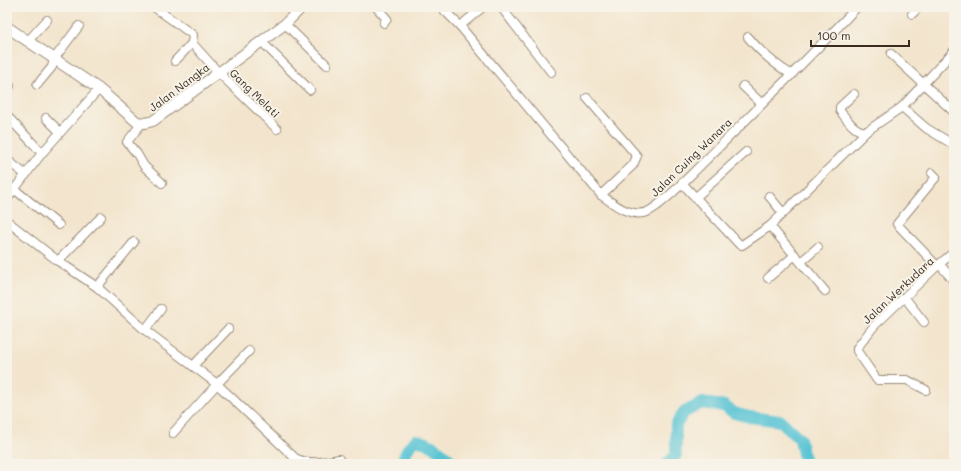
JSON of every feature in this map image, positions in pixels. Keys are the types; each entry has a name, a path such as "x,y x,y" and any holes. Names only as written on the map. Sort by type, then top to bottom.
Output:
{"street":[{"name":"Gang Melati","path":"154,7 193,36 192,43 218,72 277,128"},
{"name":"Jalan Nangka","path":"7,27 99,88 137,122 142,122 153,121 285,24 302,7"},
{"path":"376,7 387,19 384,23"},
{"name":"Jalan Cuing Wanara","path":"441,7 460,26 601,195 625,210 641,213 655,208 682,183 792,75 857,7"},
{"path":"460,26 483,7"},
{"path":"501,7 552,72"},
{"path":"912,14 918,7"},
{"path":"28,41 47,20"},
{"path":"285,24 327,65"},
{"path":"38,85 52,67 54,59 79,26"},
{"path":"748,37 756,48 769,60 792,75"},
{"path":"261,41 310,90"},
{"path":"175,61 192,43"},
{"path":"682,183 741,245 770,226 867,131 902,107 954,51"},
{"path":"890,54 954,112"},
{"path":"743,86 762,104"},
{"path":"7,198 42,153 99,88"},
{"path":"854,94 840,107 840,111 856,129 864,132 867,131"},
{"path":"587,98 637,156 634,165 601,195"},
{"path":"902,107 926,128 954,145"},
{"path":"7,116 42,153"},
{"path":"46,118 60,132"},
{"path":"142,122 127,142 137,154 144,166 162,183"},
{"path":"695,198 746,152"},
{"path":"7,160 26,175"},
{"path":"932,173 936,177 897,224 954,281"},
{"path":"14,189 59,225"},
{"path":"769,196 783,213"},
{"path":"58,261 101,217"},
{"path":"7,221 58,261 97,287 145,330 217,384 295,458 305,462 317,463 339,459"},
{"path":"770,226 825,290"},
{"path":"97,287 134,242"},
{"path":"801,262 818,247"},
{"name":"Jalan Werkudara","path":"926,390 907,380 876,379 857,351 858,345 874,326 938,265 954,252"},
{"path":"768,278 795,255"},
{"path":"905,298 924,322"},
{"path":"145,330 161,309"},
{"path":"193,366 228,329"},
{"path":"173,433 249,351"}],"waterway":[{"path":"667,464 676,455 676,425 683,413 702,403 724,406 734,413 749,417 781,421 800,439 805,464"},
{"path":"402,464 407,450 416,440 433,446 455,464"}]}
